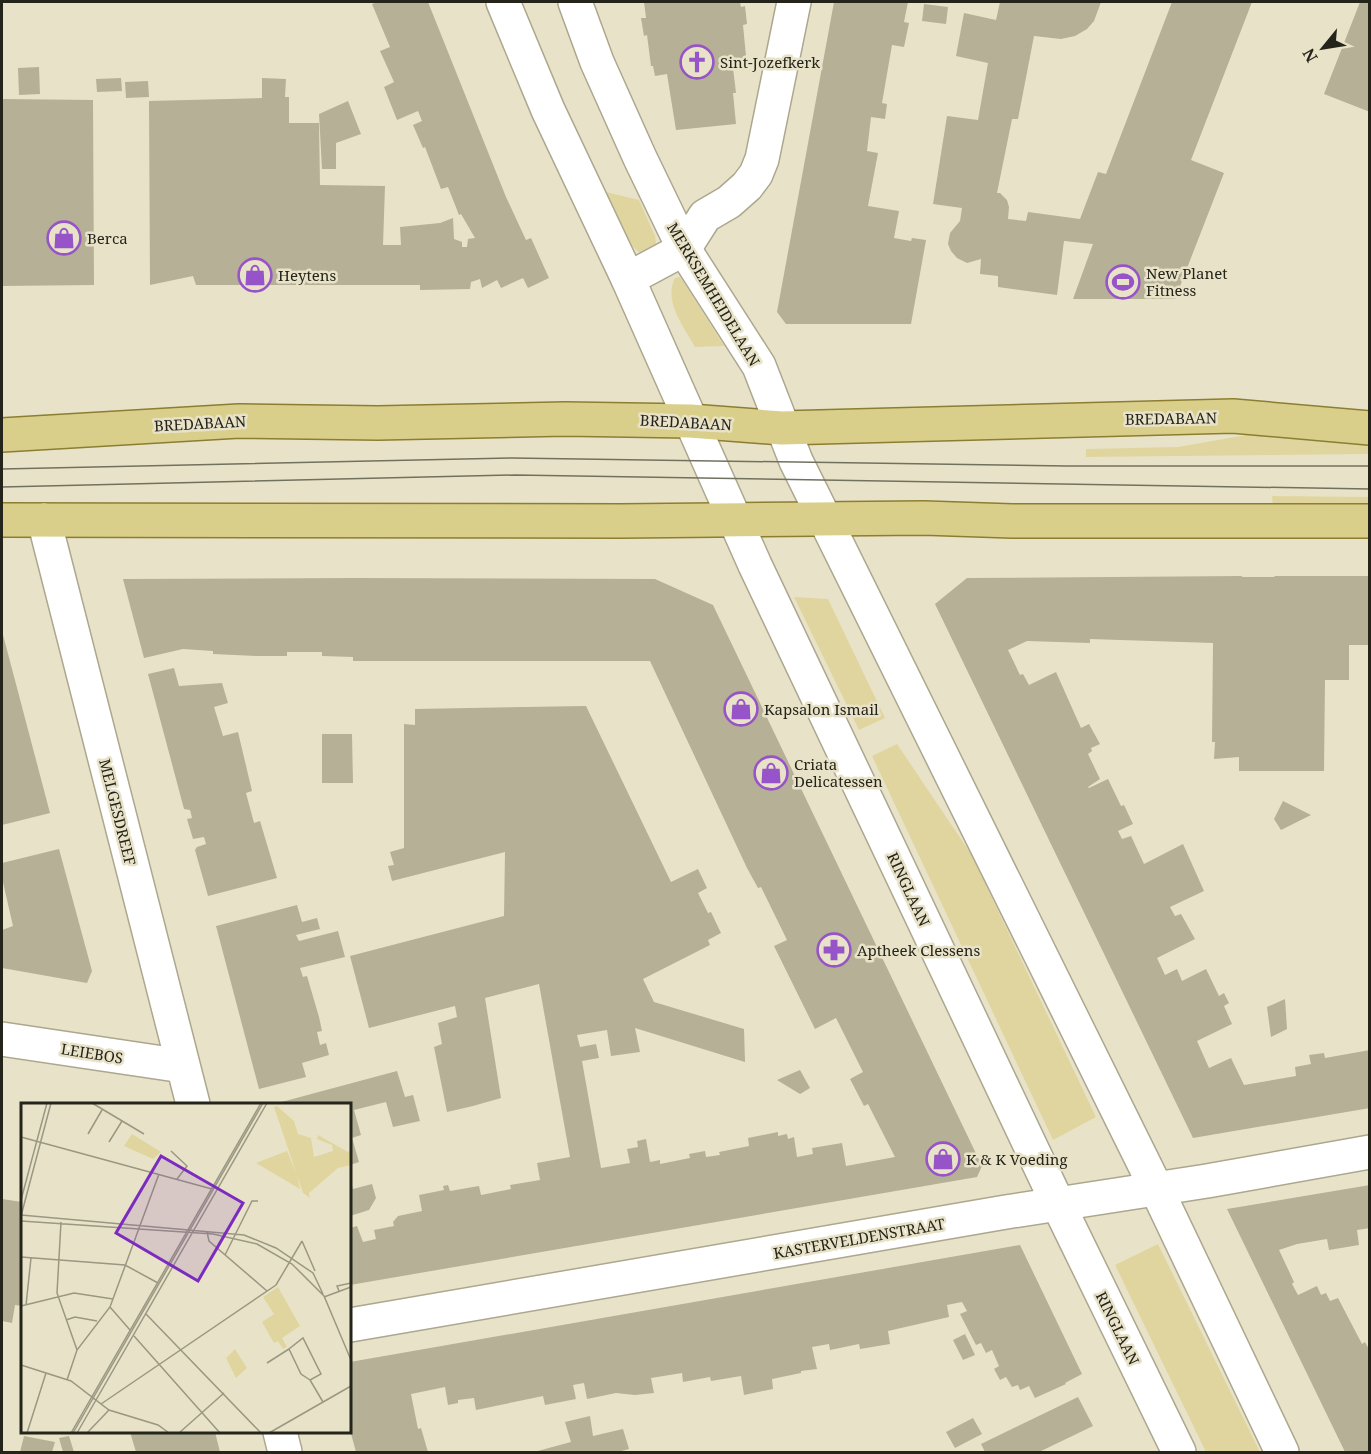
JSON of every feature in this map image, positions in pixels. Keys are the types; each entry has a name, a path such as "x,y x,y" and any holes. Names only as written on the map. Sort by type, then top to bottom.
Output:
{"main road":[{"name":"BREDABAAN","path":"2,435 239,421 378,423 582,418 690,421 782,428 1233,416 1370,428"},
{"path":"2,520 924,518 1012,521 1370,520"}],"street":[{"path":"502,2 548,110 628,279 690,421"},
{"name":"MERKSEMHEIDELAAN","path":"575,2 597,62 640,159 684,249 759,366 782,428 826,520"},
{"path":"628,279 684,249 705,216 729,202 747,186 756,174 762,159 794,2"},
{"name":"RINGLAAN","path":"690,421 1058,1204 1179,1452"},
{"name":"MELGESDREEF","path":"44,520 193,1103"},
{"path":"826,520 1156,1188 1282,1452"},
{"name":"LEIEBOS","path":"2,1039 183,1066"},
{"name":"KASTERVELDENSTRAAT","path":"351,1325 1370,1152"},
{"path":"280,1433 285,1452"}],"shaded area":[{"path":"602,191 639,200 655,236 656,244 651,251 639,252 633,247"},
{"path":"680,277 724,346 695,347 673,305 672,287 675,278"},
{"path":"1252,434 1370,444 1369,454 1086,457 1086,449 1178,447"},
{"path":"1272,496 1369,497 1369,505 1273,506"},
{"path":"794,597 828,599 885,718 859,730"},
{"path":"897,744 971,854 1096,1117 1053,1140 872,756"},
{"path":"1158,1244 1260,1452 1206,1452 1115,1265"}],"building":[{"path":"428,2 506,197 526,240 531,238 549,278 528,288 523,278 501,288 497,280 482,288 480,279 471,282 470,289 420,290 420,285 196,285 193,276 150,285 149,101 262,98 262,78 286,79 285,97 289,97 289,123 319,123 320,185 385,186 383,245 401,245 400,227 440,223 453,218 454,239 462,242 462,247 467,247 468,239 475,238 461,214 459,215 448,187 441,189 425,147 423,148 413,125 422,121 418,111 397,120 384,87 394,82 380,51 390,47 372,4"},
{"name":"Sint-Jozefkerk","path":"644,2 740,2 741,7 745,6 747,24 743,25 745,67 733,68 736,124 676,130 667,74 655,76 653,66 651,66 647,35 644,36 641,18 646,18"},
{"path":"834,2 908,2 904,22 909,23 904,47 892,45 882,103 887,104 885,119 871,117 867,151 878,153 868,206 899,211 894,238 911,241 912,238 926,240 911,324 786,324 777,312"},
{"path":"1000,2 1101,2 1094,21 1087,29 1075,36 1061,39 1034,36 1018,119 1012,119 997,193 1007,200 1008,219 1026,221 1028,212 1080,219 1098,172 1106,174 1172,2 1252,2 1191,160 1224,173 1175,299 1073,299 1093,244 1064,241 1057,295 998,287 998,276 980,274 981,259 967,263 957,258 951,251 948,244 950,233 960,221 962,208 933,204 947,116 978,120 988,63 956,56 964,13 996,20"},
{"path":"1360,2 1370,2 1370,112 1324,94"},
{"path":"924,4 948,7 946,24 922,21"},
{"path":"39,67 40,94 19,95 18,68"},
{"path":"121,78 122,91 97,92 96,79"},
{"path":"148,81 149,97 126,98 125,82"},
{"path":"2,99 93,100 94,285 2,286"},
{"path":"348,101 361,134 336,143 336,169 322,169 319,114"},
{"path":"1370,576 1370,645 1349,645 1349,680 1325,680 1324,771 1239,771 1239,757 1214,759 1215,742 1212,742 1213,643 1090,639 1090,643 1027,641 1008,650 1020,675 1023,674 1029,685 1056,672 1081,728 1089,724 1100,744 1091,748 1092,751 1088,754 1100,779 1088,787 1108,779 1133,824 1118,831 1122,839 1131,836 1144,864 1183,844 1204,891 1170,907 1175,916 1181,914 1195,939 1157,958 1165,975 1177,969 1182,981 1206,969 1219,996 1224,993 1229,1003 1224,1006 1232,1024 1197,1041 1209,1068 1231,1058 1244,1085 1296,1076 1295,1067 1311,1064 1309,1055 1324,1053 1325,1058 1370,1050 1370,1108 1193,1138 935,604 967,578"},
{"path":"123,579 655,579 713,605 982,1166 977,1177 351,1285 351,1228 357,1226 363,1242 376,1239 374,1230 394,1226 393,1222 398,1216 422,1211 419,1195 444,1190 443,1186 448,1185 450,1191 479,1186 481,1195 511,1189 510,1185 540,1180 537,1163 570,1157 539,984 485,998 501,1098 473,1106 447,1112 434,1047 442,1044 438,1023 457,1017 455,1006 369,1028 350,956 504,916 505,852 392,881 388,866 394,865 390,852 404,848 404,724 415,725 415,709 586,706 671,882 698,869 707,888 698,893 721,933 708,940 710,945 643,979 654,1002 744,1029 745,1062 635,1028 640,1052 611,1056 607,1030 577,1035 580,1047 596,1044 599,1058 582,1061 601,1168 630,1163 627,1149 638,1147 637,1141 646,1139 650,1162 660,1160 660,1164 690,1158 689,1154 705,1151 706,1157 720,1155 719,1152 749,1146 748,1138 778,1132 778,1136 787,1134 788,1139 794,1137 797,1157 813,1154 812,1148 842,1143 846,1166 895,1157 868,1104 864,1106 850,1079 863,1072 836,1018 815,1029 774,946 787,940 761,887 758,888 747,868 650,661 353,661 353,657 322,656 322,652 287,652 287,656 256,656 213,654 213,651 183,649 144,658"},
{"path":"2,631 50,813 2,825"},
{"path":"174,668 179,686 222,683 228,703 214,707 223,736 238,732 252,791 246,793 254,823 260,821 277,878 208,896 195,850 206,844 204,837 193,839 187,819 192,818 190,810 184,809 148,674"},
{"path":"322,734 352,734 353,783 322,783"},
{"path":"1283,801 1311,815 1281,830 1274,819"},
{"path":"59,849 92,971 87,983 2,968 2,930 13,926 2,878 2,863"},
{"path":"297,905 302,922 317,918 320,929 296,935 299,941 338,931 345,957 300,968 303,977 307,976 319,1017 322,1031 317,1032 320,1045 326,1043 329,1055 302,1063 306,1077 259,1089 216,926"},
{"path":"1285,999 1287,1029 1271,1037 1267,1007"},
{"path":"800,1070 810,1088 800,1094 777,1080"},
{"path":"397,1071 405,1097 413,1095 420,1121 393,1127 386,1102 354,1110 361,1135 352,1138 359,1162 351,1165 351,1103 278,1103"},
{"path":"351,1183 353,1189 372,1184 376,1198 369,1210 351,1216"},
{"path":"1370,1185 1370,1228 1357,1230 1359,1245 1329,1250 1327,1239 1297,1244 1279,1250 1298,1295 1317,1286 1321,1295 1326,1293 1330,1301 1338,1298 1362,1344 1365,1342 1370,1351 1370,1452 1345,1452 1227,1209"},
{"path":"2,1199 21,1202 21,1306 15,1305 12,1323 2,1321"},
{"path":"1020,1245 1082,1374 1035,1398 1029,1386 1020,1390 1018,1385 1012,1387 1006,1377 1000,1380 994,1369 999,1366 992,1350 986,1353 981,1343 976,1345 960,1314 967,1311 962,1302 947,1305 949,1317 888,1331 890,1344 860,1349 859,1344 830,1350 829,1344 812,1347 817,1369 772,1379 773,1389 744,1395 741,1376 711,1381 710,1377 683,1382 682,1373 651,1378 654,1393 635,1395 616,1393 587,1399 584,1383 573,1385 576,1399 545,1405 543,1396 476,1410 474,1398 458,1400 458,1403 448,1405 445,1387 411,1394 418,1429 421,1428 428,1452 356,1452 351,1433 351,1362"},
{"path":"965,1334 975,1355 963,1360 953,1340"},
{"path":"1078,1397 1093,1426 1039,1452 985,1452 981,1444"},
{"path":"590,1416 593,1436 623,1429 629,1449 618,1452 534,1452 571,1442 565,1422"},
{"path":"973,1418 982,1434 955,1448 946,1432"},
{"path":"130,1433 215,1433 220,1452 136,1452"},
{"path":"24,1436 55,1442 52,1452 20,1452"},
{"path":"69,1436 74,1452 63,1452 59,1438"}],"tram line":[{"path":"2,469 512,458 1067,466 1370,466"},
{"path":"2,487 515,475 1370,489"}],"place":[{"name":"Sint-Jozefkerk","path":"697,62"},
{"name":"Berca","path":"64,238"},
{"name":"Heytens","path":"255,275"},
{"name":"New Planet Fitness","path":"1123,282"},
{"name":"Kapsalon Ismail","path":"741,709"},
{"name":"Criata Delicatessen","path":"771,773"},
{"name":"Aptheek Clessens","path":"834,950"},
{"name":"K & K Voeding","path":"943,1159"}]}
